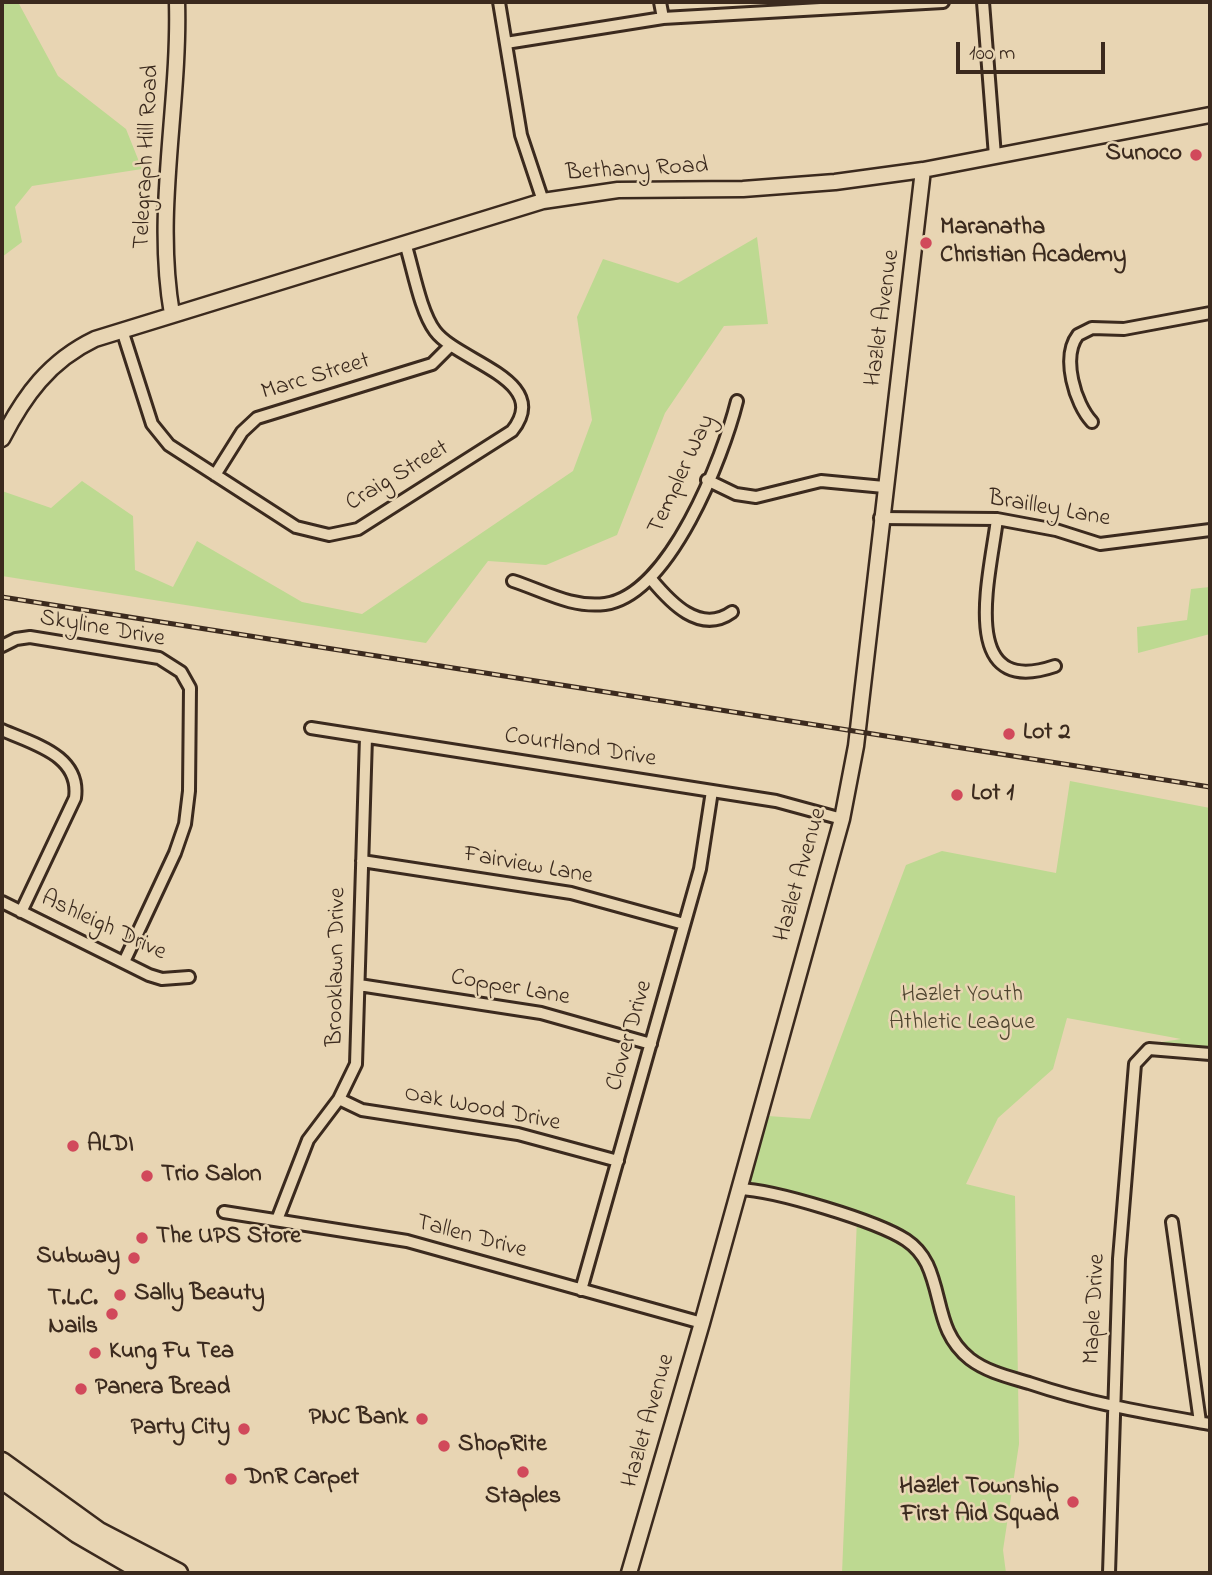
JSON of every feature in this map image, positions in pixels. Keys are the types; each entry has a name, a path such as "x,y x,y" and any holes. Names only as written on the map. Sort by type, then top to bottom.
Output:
{"highway":[{"path":"2,1462 99,1532 178,1573"},
{"path":"2,1479 77,1533 146,1573"}],"street":[{"name":"Telegraph Hill Road","path":"172,314 165,277 177,2"},
{"path":"499,2 521,135 543,201"},
{"path":"660,2 663,18"},
{"path":"506,43 663,18 824,5 943,2"},
{"path":"983,2 995,156"},
{"name":"Bethany Road","path":"2,439 20,405 46,372 84,344 172,314 543,201 618,190 743,189 821,184 923,170 1210,116"},
{"name":"Hazlet Avenue","path":"629,1573 702,1323 842,819 856,746 880,518 921,210 923,170"},
{"name":"Craig Street","path":"122,330 152,424 169,445 303,531 342,534 365,525 512,431 518,423 522,405 511,383 450,346 430,322 405,243"},
{"path":"1092,422 1084,414 1076,394 1070,353 1078,335 1092,328 1124,329 1210,313"},
{"name":"Marc Street","path":"215,475 242,432 257,418 432,364 450,346"},
{"name":"Templer Way","path":"513,581 558,599 599,604 626,598 651,579 680,536 708,480 732,423 737,401"},
{"path":"708,480 736,494 756,497 821,481 884,487"},
{"name":"Brailley Lane","path":"880,518 997,519 1056,530 1100,544 1210,530"},
{"path":"997,519 985,625 989,649 1005,666 1018,672 1033,674 1055,666"},
{"path":"651,579 673,603 692,616 711,620 732,612"},
{"name":"Skyline Drive","path":"2,646 16,639 30,637 159,658 181,671 190,688 189,791 185,824 175,853 124,962"},
{"name":"Courtland Drive","path":"311,727 776,801 842,819"},
{"path":"2,730 64,761 71,769 76,787 75,797 21,912"},
{"name":"Brooklawn Drive","path":"277,1220 308,1140 339,1099 356,1064 366,737"},
{"name":"Clover Drive","path":"581,1290 700,869 712,791"},
{"name":"Fairview Lane","path":"362,861 571,893 684,924"},
{"name":"Ashleigh Drive","path":"2,902 162,979 189,977"},
{"name":"Copper Lane","path":"359,985 541,1013 651,1044"},
{"name":"Maple Drive","path":"1109,1573 1119,1259 1135,1065 1144,1051 1164,1049 1210,1054"},
{"name":"Oak Wood Drive","path":"339,1099 362,1110 518,1134 618,1161"},
{"path":"739,1189 763,1191 904,1238 926,1261 945,1328 968,1357 998,1373 1086,1402 1205,1423 1172,1222"},
{"name":"Tallen Drive","path":"224,1212 407,1241 702,1323"}],"green space":[{"path":"2,2 18,2 58,76 126,129 142,169 32,186 15,207 22,242 2,257"},
{"path":"757,237 768,324 724,326 665,413 617,535 546,565 488,561 426,643 2,576 2,491 51,508 82,481 133,516 135,570 173,587 197,541 302,602 362,614 573,471 592,420 577,317 603,259 678,283"},
{"path":"1210,587 1210,634 1138,653 1137,627 1187,620 1191,589"},
{"name":"Hazlet Youth Athletic League","path":"1070,781 1210,808 1210,1054 1143,1045 1181,1039 1067,1018 1053,1069 998,1118 966,1184 1015,1196 1019,1444 1003,1550 1006,1573 842,1573 857,1219 779,1196 750,1181 768,1116 810,1119 906,865 942,851 1056,873"}],"railway":[{"path":"2,597 1210,787"}],"place":[{"name":"Sunoco","path":"1196,155"},
{"name":"Maranatha Christian Academy","path":"926,243"},
{"name":"Lot 2","path":"1009,734"},
{"name":"Lot 1","path":"957,795"},
{"name":"ALDI","path":"73,1146"},
{"name":"Trio Salon","path":"147,1176"},
{"name":"The UPS Store","path":"142,1238"},
{"name":"Subway","path":"134,1258"},
{"name":"Sally Beauty","path":"120,1295"},
{"name":"T.L.C. Nails","path":"112,1314"},
{"name":"Kung Fu Tea","path":"95,1353"},
{"name":"Panera Bread","path":"81,1389"},
{"name":"PNC Bank","path":"422,1419"},
{"name":"Party City","path":"244,1429"},
{"name":"ShopRite","path":"444,1446"},
{"name":"Staples","path":"523,1472"},
{"name":"DnR Carpet","path":"231,1479"},
{"name":"Hazlet Township First Aid Squad","path":"1073,1502"}]}
